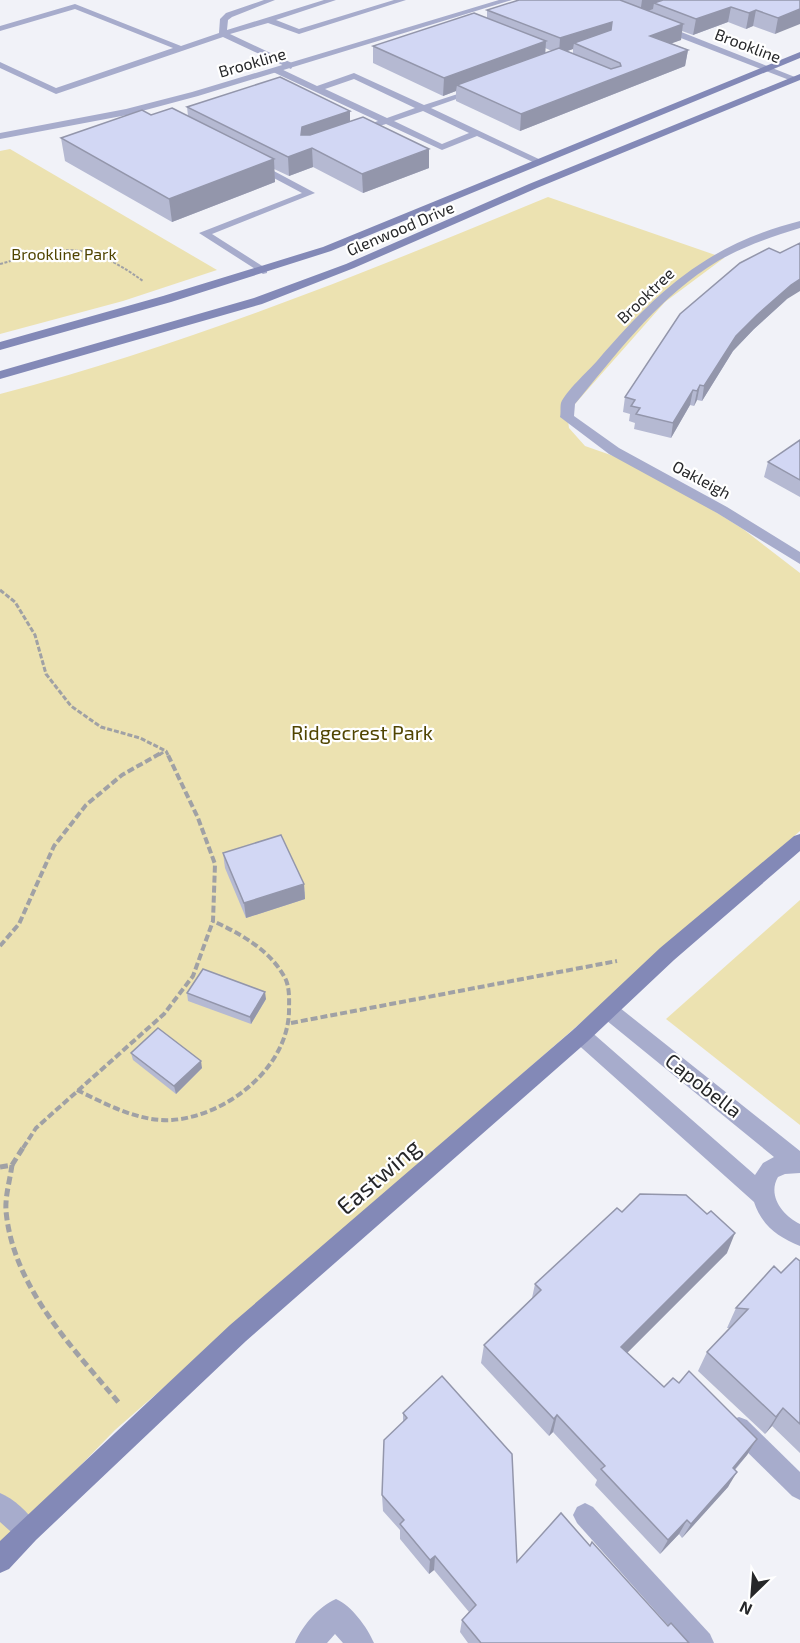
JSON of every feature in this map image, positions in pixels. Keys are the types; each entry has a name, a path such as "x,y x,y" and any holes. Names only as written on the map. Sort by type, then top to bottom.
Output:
{"main road":[{"name":"Glenwood Drive","path":"0,346 264,271 327,249 800,55"},
{"name":"Glenwood Drive","path":"0,375 258,301 350,266 533,186 798,78"},
{"name":"Eastwing","path":"0,1560 27,1531 138,1425 238,1333 581,1035 667,954 800,841"}],"street":[{"name":"Brookline","path":"0,136 144,108 508,0"},
{"name":"Brookline","path":"649,23 798,78"},
{"name":"Brooktree","path":"586,432 567,417 568,403 618,345 683,280 705,264 747,242 800,224"},
{"name":"Oakleigh","path":"586,432 614,451 722,510 800,559"},
{"name":"Capobella","path":"608,1011 799,1162"},
{"name":"Capobella","path":"581,1035 762,1195 771,1216 790,1232 800,1235"},
{"name":"Capobella","path":"762,1195 767,1174 785,1163 799,1162"},
{"path":"309,1643 336,1613 360,1643"}],"lane":[{"path":"223,34 224,19 229,15 271,0"},
{"path":"0,65 57,91 178,48 332,0"},
{"path":"268,20 299,32 402,0"},
{"path":"0,29 75,6 178,48"},
{"path":"454,17 464,21"},
{"path":"223,34 291,66"},
{"path":"276,70 442,147 477,133"},
{"path":"317,89 354,76 537,161"},
{"path":"347,135 491,83"},
{"path":"144,108 154,113"},
{"path":"248,161 310,193 204,233 264,271"},
{"path":"725,1414 800,1488"},
{"path":"0,1505 27,1531"},
{"path":"585,1515 701,1643"}],"path":[{"path":"0,264 61,249 84,249 117,260 167,299"},
{"path":"0,590 15,602 35,635 46,674 71,706 101,727 140,738 166,751 193,807 215,864 213,921 193,976 164,1014 36,1128 12,1166 6,1211 18,1261 50,1318 138,1425"},
{"path":"0,946 19,924 54,846 86,805 122,775 166,751"},
{"path":"77,1090 123,1113 170,1120 206,1111 236,1097 264,1076 281,1048 291,1023 287,982 270,958 245,936 213,921"},
{"path":"291,1023 592,964 667,954"},
{"path":"0,1167 12,1166"}],"green space":[{"name":"Brookline Park","path":"10,149 217,270 123,301 0,334 0,151"},
{"name":"Ridgecrest Park","path":"548,197 724,258 665,302 567,413 569,428 585,446 622,459 671,484 743,529 800,573 800,831 115,1430 0,1548 0,394 140,353 277,305"},
{"path":"800,900 800,1125 666,1019"}],"building":[{"path":"519,0 620,0 683,24 650,36 688,50 521,114 457,85 559,48 611,69 621,66 620,63 574,43 611,30 612,22 560,38 487,10"},
{"path":"663,0 800,0 800,9 778,18 756,10 749,13 731,7 696,19 654,3"},
{"path":"474,13 546,41 444,78 373,46"},
{"path":"280,77 350,111 302,127 301,135 310,135 363,117 429,149 362,174 312,148 288,157 187,107"},
{"path":"172,108 274,159 169,199 61,138 142,110 151,115"},
{"path":"800,243 800,279 736,336 704,386 700,385 697,391 693,390 673,423 636,414 640,408 631,406 635,400 625,397 680,314 740,263 769,248 780,253"},
{"path":"800,440 800,480 768,462"},
{"path":"281,835 304,884 244,903 223,853"},
{"path":"203,969 265,992 250,1017 187,993"},
{"path":"158,1028 201,1061 174,1086 131,1053"},
{"path":"640,1194 686,1195 707,1214 711,1211 735,1233 621,1347 664,1387 673,1378 679,1383 689,1371 757,1439 733,1468 737,1472 691,1524 687,1520 668,1540 601,1469 605,1466 557,1415 554,1419 484,1345 541,1290 535,1284 617,1208 622,1212"},
{"path":"796,1258 800,1261 800,1424 783,1408 776,1417 707,1352 748,1309 736,1308 774,1266 781,1273"},
{"path":"442,1376 512,1454 517,1562 561,1513 590,1546 592,1542 668,1626 671,1623 689,1643 481,1643 462,1620 476,1605 435,1556 430,1560 400,1524 404,1520 382,1495 384,1440 407,1418 403,1413"}]}
